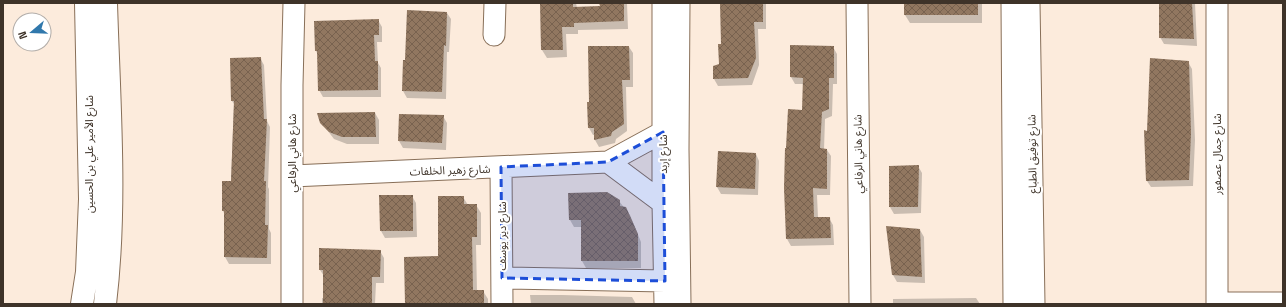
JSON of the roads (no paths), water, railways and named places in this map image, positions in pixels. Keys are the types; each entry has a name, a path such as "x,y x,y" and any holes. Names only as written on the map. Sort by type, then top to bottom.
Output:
{"main road":[{"name":"شارع الأمير علي بن الحسين","path":"82,304 87,272 90,199 86,3"},
{"name":"شارع الأمير علي بن الحسين","path":"105,304 111,215 112,163 106,3"}],"street":[{"name":"شارع هاني الرفاعي","path":"292,304 292,84 294,3"},
{"path":"494,35 495,3"},
{"name":"شارع إربد","path":"663,3 663,203 665,304"},
{"name":"شارع إربد","path":"679,3 678,156 680,304"},
{"name":"شارع هاني الرفاعي","path":"856,3 860,304"},
{"name":"شارع توفيق الطباع","path":"1012,3 1014,304"},
{"name":"شارع توفيق الطباع","path":"1029,3 1034,304"},
{"name":"شارع جمال عصفور","path":"1217,3 1217,303"},
{"name":"شارع زهير الخلفات","path":"292,176 608,162 663,132"},
{"path":"608,162 663,203"},
{"name":"شارع دير يوسف","path":"502,167 502,304"},
{"path":"502,278 665,281"},
{"path":"1217,303 1283,303"}]}
